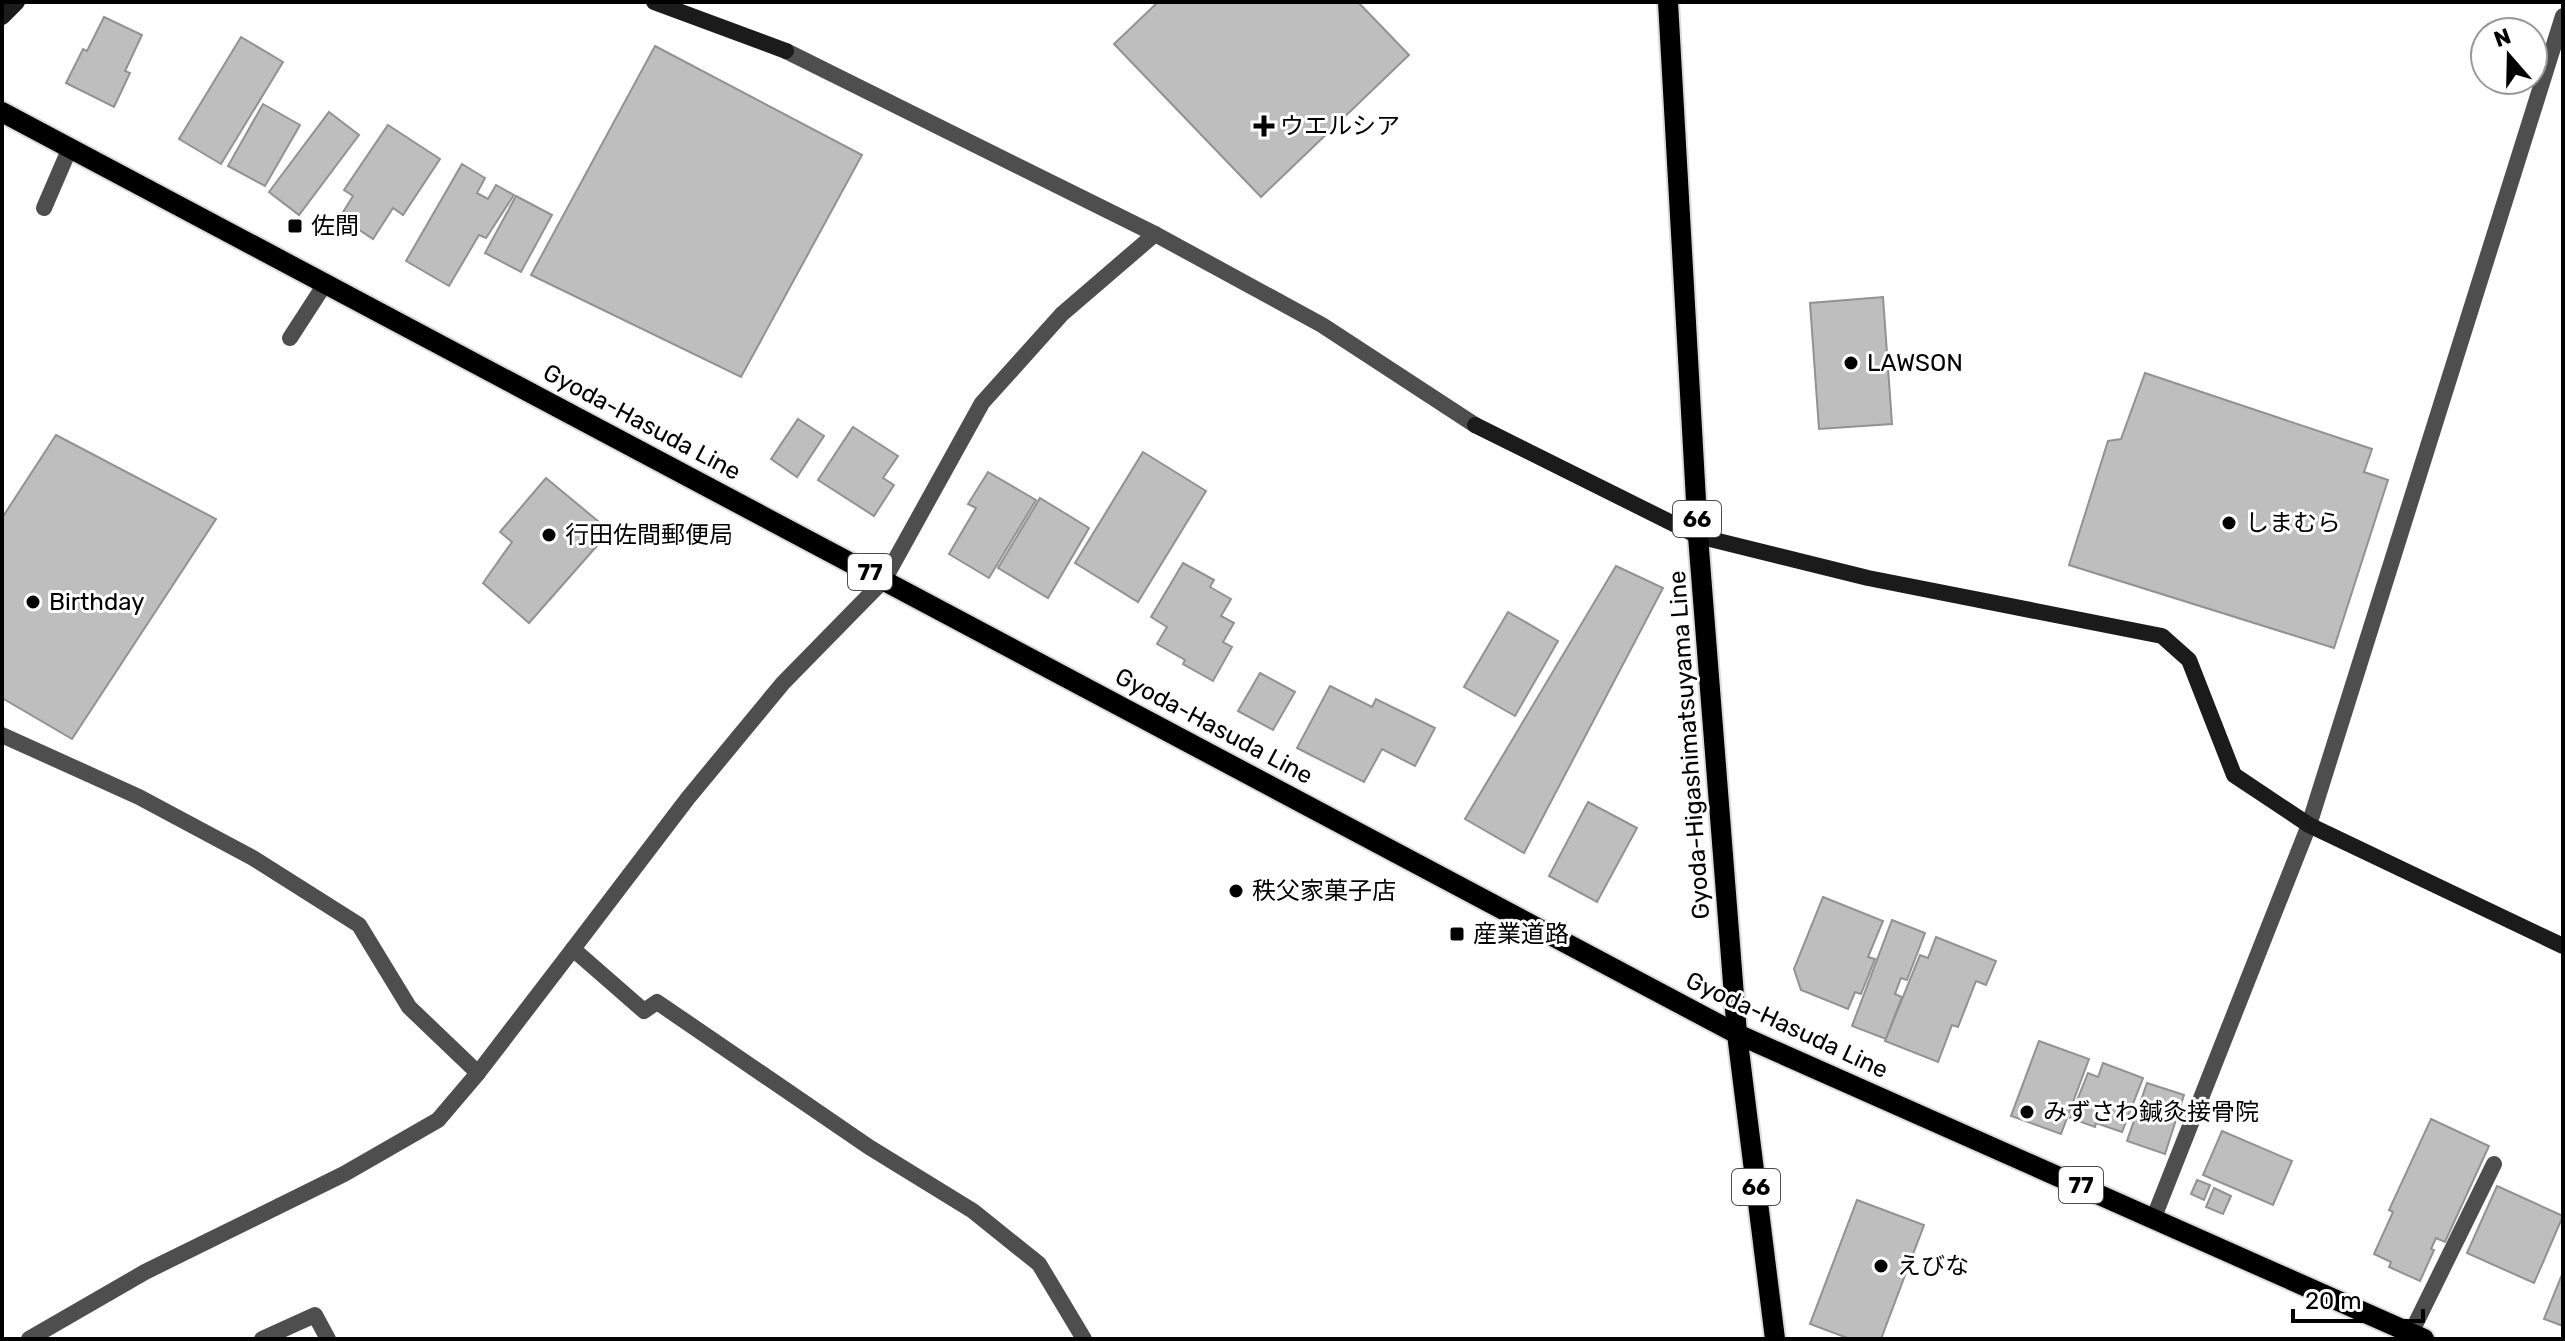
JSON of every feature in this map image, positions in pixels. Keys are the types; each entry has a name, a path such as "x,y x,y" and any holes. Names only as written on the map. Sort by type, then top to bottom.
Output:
{"main road":[{"name":"Gyoda-Higashimatsuyama Line","path":"1668,2 1698,536 1737,1034 1775,1339"},
{"name":"Gyoda-Hasuda Line","path":"2,112 1737,1034 2418,1336"}],"street":[{"path":"2,17 17,2"},
{"path":"654,2 786,51 1155,234 1322,325 1475,425 1698,536 1868,578 2162,636 2189,660 2234,775 2309,825 2563,946"},
{"path":"2154,1217 2309,825 2563,16"},
{"path":"44,208 69,150"},
{"path":"29,1339 145,1272 344,1174 438,1120 478,1073 688,798 783,683 884,580 982,403 1062,314 1155,234"},
{"path":"290,338 325,284"},
{"path":"2,735 139,797 253,858 359,925 409,1007 478,1073"},
{"path":"573,949 644,1011 657,1002 869,1147 973,1211 1039,1264 1084,1339"},
{"path":"2418,1336 2494,1164"},
{"path":"262,1339 315,1315 328,1339"}],"building":[{"name":"ウエルシア","path":"1158,2 1358,2 1409,55 1261,197 1114,44"},
{"path":"104,17 142,35 125,71 130,73 114,107 66,83"},
{"path":"241,37 283,62 221,164 179,139"},
{"path":"655,46 862,155 741,377 531,275"},
{"path":"263,104 300,125 265,186 228,166"},
{"path":"329,112 359,135 299,215 269,192"},
{"path":"388,125 440,159 403,215 393,208 373,239 340,217 353,196 344,190"},
{"path":"462,164 485,178 477,193 488,199 496,185 514,195 486,238 479,235 449,286 406,261"},
{"path":"516,196 552,215 521,272 485,253"},
{"name":"LAWSON","path":"1883,297 1892,424 1819,429 1810,303"},
{"name":"しまむら","path":"2145,373 2372,449 2364,472 2388,480 2334,648 2069,565 2108,441 2121,439"},
{"path":"798,419 824,436 797,477 771,459"},
{"path":"853,427 898,456 883,478 894,485 874,516 818,480"},
{"path":"56,435 216,519 72,739 2,698 2,518"},
{"path":"1143,452 1206,491 1138,602 1075,563"},
{"path":"988,472 1036,500 989,578 949,554 976,508 968,504"},
{"path":"546,478 610,531 529,623 483,583 512,542 500,532"},
{"path":"1040,498 1089,528 1048,598 998,568"},
{"path":"1183,563 1214,580 1210,587 1231,599 1221,616 1234,623 1223,642 1232,647 1213,681 1157,644 1167,627 1151,617"},
{"path":"1616,566 1663,588 1524,853 1465,819"},
{"path":"1508,612 1558,641 1515,716 1464,687"},
{"path":"1260,673 1295,692 1273,730 1238,711"},
{"path":"1330,686 1372,707 1376,699 1435,728 1415,766 1382,749 1364,782 1297,748"},
{"path":"1588,802 1637,828 1597,902 1549,876"},
{"path":"1823,897 1883,921 1868,957 1875,959 1861,994 1855,992 1848,1009 1801,990 1794,969"},
{"path":"1892,920 1925,933 1907,980 1901,978 1895,994 1902,997 1886,1039 1852,1026"},
{"path":"1936,937 1996,961 1986,985 1976,981 1958,1027 1952,1025 1938,1062 1885,1041 1920,955 1928,958"},
{"path":"2039,1041 2089,1059 2061,1134 2011,1116"},
{"path":"2103,1063 2143,1078 2122,1132 2070,1118 2088,1073 2098,1077"},
{"path":"2147,1083 2184,1095 2165,1154 2127,1141"},
{"path":"2431,1119 2489,1146 2445,1242 2436,1238 2420,1281 2389,1267 2391,1262 2374,1254 2393,1212 2389,1210"},
{"path":"2222,1131 2292,1161 2273,1205 2203,1175"},
{"path":"2197,1180 2210,1185 2204,1200 2191,1194"},
{"path":"2497,1186 2563,1216 2534,1283 2467,1253"},
{"path":"2214,1188 2231,1196 2223,1214 2206,1207"},
{"path":"1857,1200 1924,1225 1881,1339 1850,1339 1810,1324"},
{"path":"2563,1272 2563,1326 2544,1319"}],"place":[{"name":"ウエルシア","path":"1264,126"},
{"name":"佐間","path":"295,226"},
{"name":"LAWSON","path":"1851,363"},
{"name":"しまむら","path":"2229,523"},
{"name":"行田佐間郵便局","path":"549,535"},
{"name":"Birthday","path":"33,602"},
{"name":"秩父家菓子店","path":"1236,891"},
{"name":"産業道路","path":"1457,934"},
{"name":"みずさわ鍼灸接骨院","path":"2027,1112"},
{"name":"えびな","path":"1881,1266"}]}
